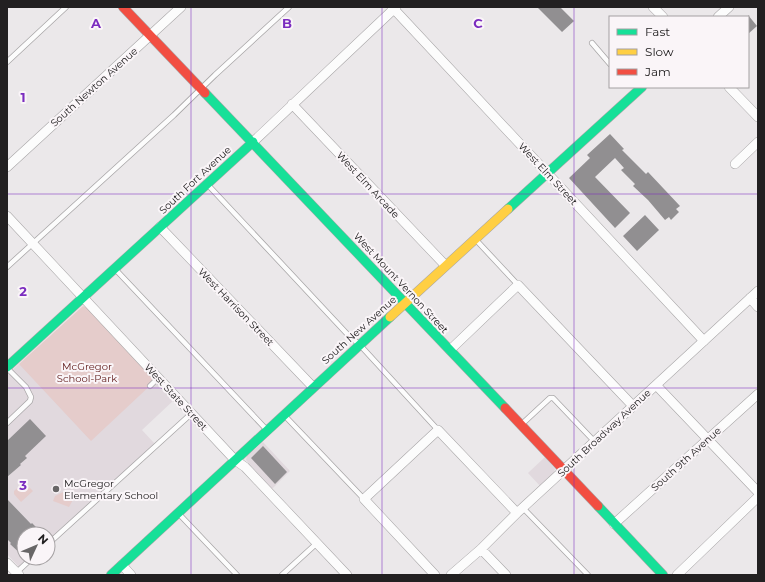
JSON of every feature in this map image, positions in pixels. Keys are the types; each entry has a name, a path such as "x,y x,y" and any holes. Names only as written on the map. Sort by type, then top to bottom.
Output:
{"street":[{"name":"West Mount Vernon Street","path":"123,7 663,575"},
{"name":"South Newton Avenue","path":"7,167 181,7"},
{"path":"653,7 662,16"},
{"path":"719,16 729,7"},
{"name":"South Fort Avenue","path":"7,367 253,142 394,8"},
{"name":"West Elm Street","path":"394,8 704,340"},
{"path":"730,88 758,117"},
{"name":"South New Avenue","path":"110,575 312,387 547,173 636,89"},
{"name":"West Elm Arcade","path":"292,104 445,265"},
{"path":"735,164 758,142"},
{"name":"West State Street","path":"7,216 235,460 245,467 347,575"},
{"name":"West Harrison Street","path":"160,227 312,387"},
{"path":"450,350 518,285 633,406"},
{"name":"South Broadway Avenue","path":"451,575 481,549 520,511 758,291"},
{"path":"750,298 758,307"},
{"path":"656,385 758,492"},
{"name":"South 9th Avenue","path":"614,524 758,394"},
{"path":"435,575 364,499 438,430 520,511"},
{"path":"676,575 758,497"},
{"path":"481,549 506,575"},
{"path":"7,562 18,574"},
{"path":"122,565 131,575"}],"lane":[{"path":"7,62 66,7"},
{"path":"7,267 174,115 289,7"},
{"path":"592,43 609,63"},
{"path":"207,184 350,337 359,344 438,430"},
{"path":"474,239 518,285"},
{"path":"115,268 267,430"},
{"path":"7,367 26,387 31,397 30,401 7,423"},
{"path":"150,386 158,378"},
{"path":"521,425 550,398 553,398 595,442"},
{"path":"56,537 192,413"},
{"path":"283,415 364,499"},
{"path":"520,511 588,575"},
{"path":"178,513 237,575"},
{"path":"282,575 317,543"},
{"path":"18,574 25,566"}],"shaded area":[{"name":"McGregor Elementary School","path":"19,364 155,381 174,400 142,430 155,444 56,534 56,526 16,526 16,564 7,554 7,375"},
{"path":"263,442 290,471 272,489 246,460 247,456"},
{"path":"545,457 555,469 554,472 540,486 528,473"}],"green space":[{"name":"McGregor School-Park","path":"83,306 87,308 155,381 91,441 19,364"},
{"path":"24,482 33,491 21,502 14,494 14,491"},
{"path":"65,491 74,498 69,507 53,501 55,496"}],"building":[{"path":"537,7 560,7 574,21 562,32"},
{"path":"749,16 757,26 749,33"},
{"path":"610,134 624,149 622,150 646,174 648,172 680,206 676,209 679,212 671,220 669,217 665,220 648,200 633,186 635,184 621,170 624,168 615,158 595,177 630,213 615,228 569,178 590,158 587,155"},
{"path":"645,215 659,230 637,251 623,236"},
{"path":"30,419 46,436 25,456 27,458 20,464 21,465 7,477 7,441"},
{"path":"263,446 287,472 275,484 251,458"},
{"path":"7,499 31,524 32,523 35,526 16,526 16,550 7,539"}],"traffic: fast":[{"path":"508,209 641,88"},
{"path":"205,93 505,408"},
{"path":"7,367 253,142"},
{"path":"111,575 390,317"},
{"path":"598,506 663,575"}],"traffic: slow":[{"path":"390,317 508,209"}],"traffic: jam":[{"path":"123,7 205,93"},
{"path":"505,408 598,506"}],"place":[{"name":"McGregor Elementary School","path":"56,489"}]}
